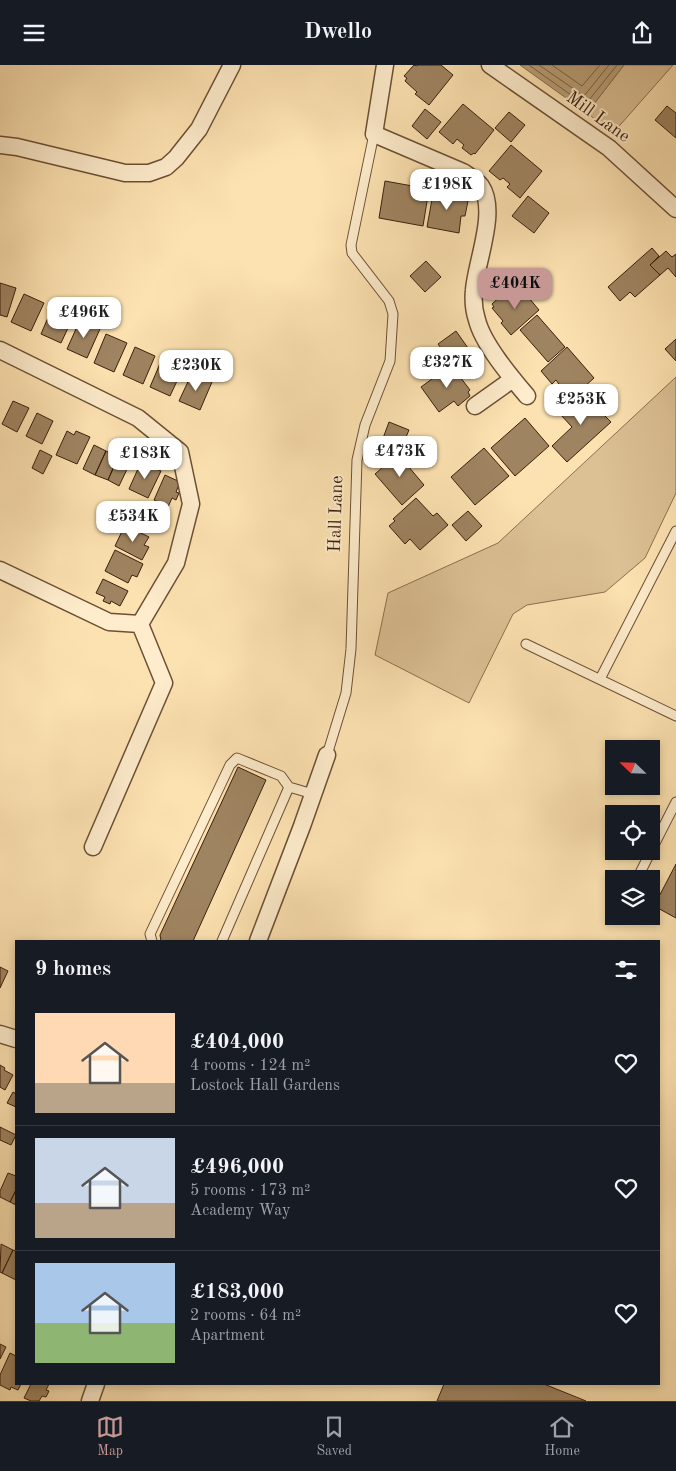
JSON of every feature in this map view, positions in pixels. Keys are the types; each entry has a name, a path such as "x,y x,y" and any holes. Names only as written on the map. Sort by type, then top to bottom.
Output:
{"street":[{"path":"0,145 17,147 125,173 149,173 166,167 176,158 199,129 232,65"},
{"name":"Hall Lane","path":"374,134 384,65"},
{"name":"Mill Lane","path":"490,65 609,148 676,209"},
{"path":"374,134 463,172 481,187 486,198 488,213 474,289 477,321 484,337 527,397"},
{"path":"0,350 138,418 180,453 191,504 176,563 140,624"},
{"path":"475,406 513,379"},
{"path":"0,570 109,622 140,624"},
{"path":"94,847 164,683 140,624"},
{"name":"Hall Lane","path":"258,940 327,755"},
{"path":"0,1034 15,1039"},
{"path":"90,1401 96,1385"}],"lane":[{"name":"Hall Lane","path":"327,755 346,693 351,649 358,460 365,425 390,361 393,314 389,301 352,253 351,245 374,134"},
{"path":"600,679 676,531"},
{"path":"526,645 676,716"},
{"path":"152,940 150,934 230,765 237,758 281,775 289,787 313,794"},
{"path":"222,940 289,787"},
{"path":"660,833 676,802"}],"shaded area":[{"path":"624,65 673,65 613,133 587,113"},
{"path":"676,377 676,493 645,558 605,592 527,605 513,614 469,703 375,655 388,593 498,543"}],"water":[{"path":"520,65 624,65 587,113"}],"building":[{"path":"414,65 441,65 453,75 429,105 415,94 417,92 405,81 407,78 404,76"},
{"path":"463,104 494,130 475,154 471,155 462,148 464,145 457,139 453,144 439,132"},
{"path":"667,106 676,113 676,138 655,120"},
{"path":"425,109 441,122 427,139 412,126"},
{"path":"509,112 525,125 511,142 495,128"},
{"path":"511,145 542,171 520,198 507,187 510,184 503,178 500,180 489,171"},
{"path":"385,181 429,189 423,226 379,218"},
{"path":"434,188 465,196 464,200 468,201 465,216 461,216 459,233 427,227"},
{"path":"528,196 549,213 534,233 512,216"},
{"path":"652,248 659,256 650,265 660,275 635,297 630,292 620,301 608,287"},
{"path":"666,251 672,257 676,254 676,277 668,268 660,275 650,265"},
{"path":"426,261 441,277 425,292 410,276"},
{"path":"0,283 16,288 7,317 0,315"},
{"path":"519,286 539,310 511,335 501,323 503,321 492,308 494,307 492,304 504,293 507,296"},
{"path":"24,294 44,303 31,331 11,322"},
{"path":"53,306 74,315 61,343 41,334"},
{"path":"537,315 565,347 548,362 520,330"},
{"path":"80,320 100,329 87,358 67,349"},
{"path":"456,331 468,348 450,361 438,344"},
{"path":"106,334 127,343 114,372 94,363"},
{"path":"676,339 676,361 665,349"},
{"path":"135,347 155,356 143,384 123,375"},
{"path":"567,347 594,378 573,397 572,395 569,398 556,380 552,384 541,371"},
{"path":"162,359 183,368 170,396 150,387"},
{"path":"451,365 470,390 468,392 470,396 458,406 454,401 439,412 421,387"},
{"path":"192,373 212,382 200,410 179,401"},
{"path":"588,391 606,411 603,414 611,422 567,462 552,446 572,427 561,415"},
{"path":"13,401 29,408 17,432 2,424"},
{"path":"37,413 53,421 42,444 26,436"},
{"path":"525,418 549,446 515,476 491,448"},
{"path":"389,422 409,430 401,449 382,441"},
{"path":"67,431 74,435 76,431 90,437 77,464 56,455"},
{"path":"94,445 106,451 95,475 83,469"},
{"path":"484,448 509,476 475,505 451,477"},
{"path":"40,450 52,456 43,474 32,468"},
{"path":"106,451 118,457 108,480 95,475"},
{"path":"401,451 412,463 408,466 424,485 402,505 375,474"},
{"path":"118,457 130,463 119,486 108,480"},
{"path":"141,462 161,471 148,498 129,489"},
{"path":"165,475 180,482 176,492 179,493 176,500 172,498 168,507 154,500"},
{"path":"416,498 433,516 437,513 448,525 420,550 410,539 405,544 389,526 395,521 393,519"},
{"path":"468,511 482,526 466,541 452,525"},
{"path":"125,525 149,537 144,545 149,547 142,560 115,546"},
{"path":"115,550 143,564 137,577 132,575 128,583 105,571"},
{"path":"103,579 128,591 120,606 111,601 110,604 103,601 105,597 96,593"},
{"path":"238,767 266,780 193,940 161,940 160,935"},
{"path":"676,864 676,918 660,909 660,895"},
{"path":"0,967 8,971 0,988"},
{"path":"0,1065 5,1068 4,1070 13,1075 5,1090 0,1087"},
{"path":"13,1092 15,1093 15,1107 7,1103"},
{"path":"0,1127 15,1134 11,1145 0,1140"},
{"path":"8,1173 15,1176 15,1192 10,1202 0,1197 0,1191"},
{"path":"15,1192 15,1204 10,1202"},
{"path":"1,1244 13,1250 2,1273 0,1272"},
{"path":"13,1250 15,1251 15,1280 2,1273"},
{"path":"0,1344 6,1347 0,1359"},
{"path":"10,1353 15,1356 15,1385 20,1385 18,1390 11,1387 10,1390 0,1385 0,1375"},
{"path":"30,1385 48,1385 46,1390 49,1391 46,1397 42,1396 39,1401 31,1401 24,1398"},
{"path":"444,1385 546,1385 586,1401 437,1401"}]}
